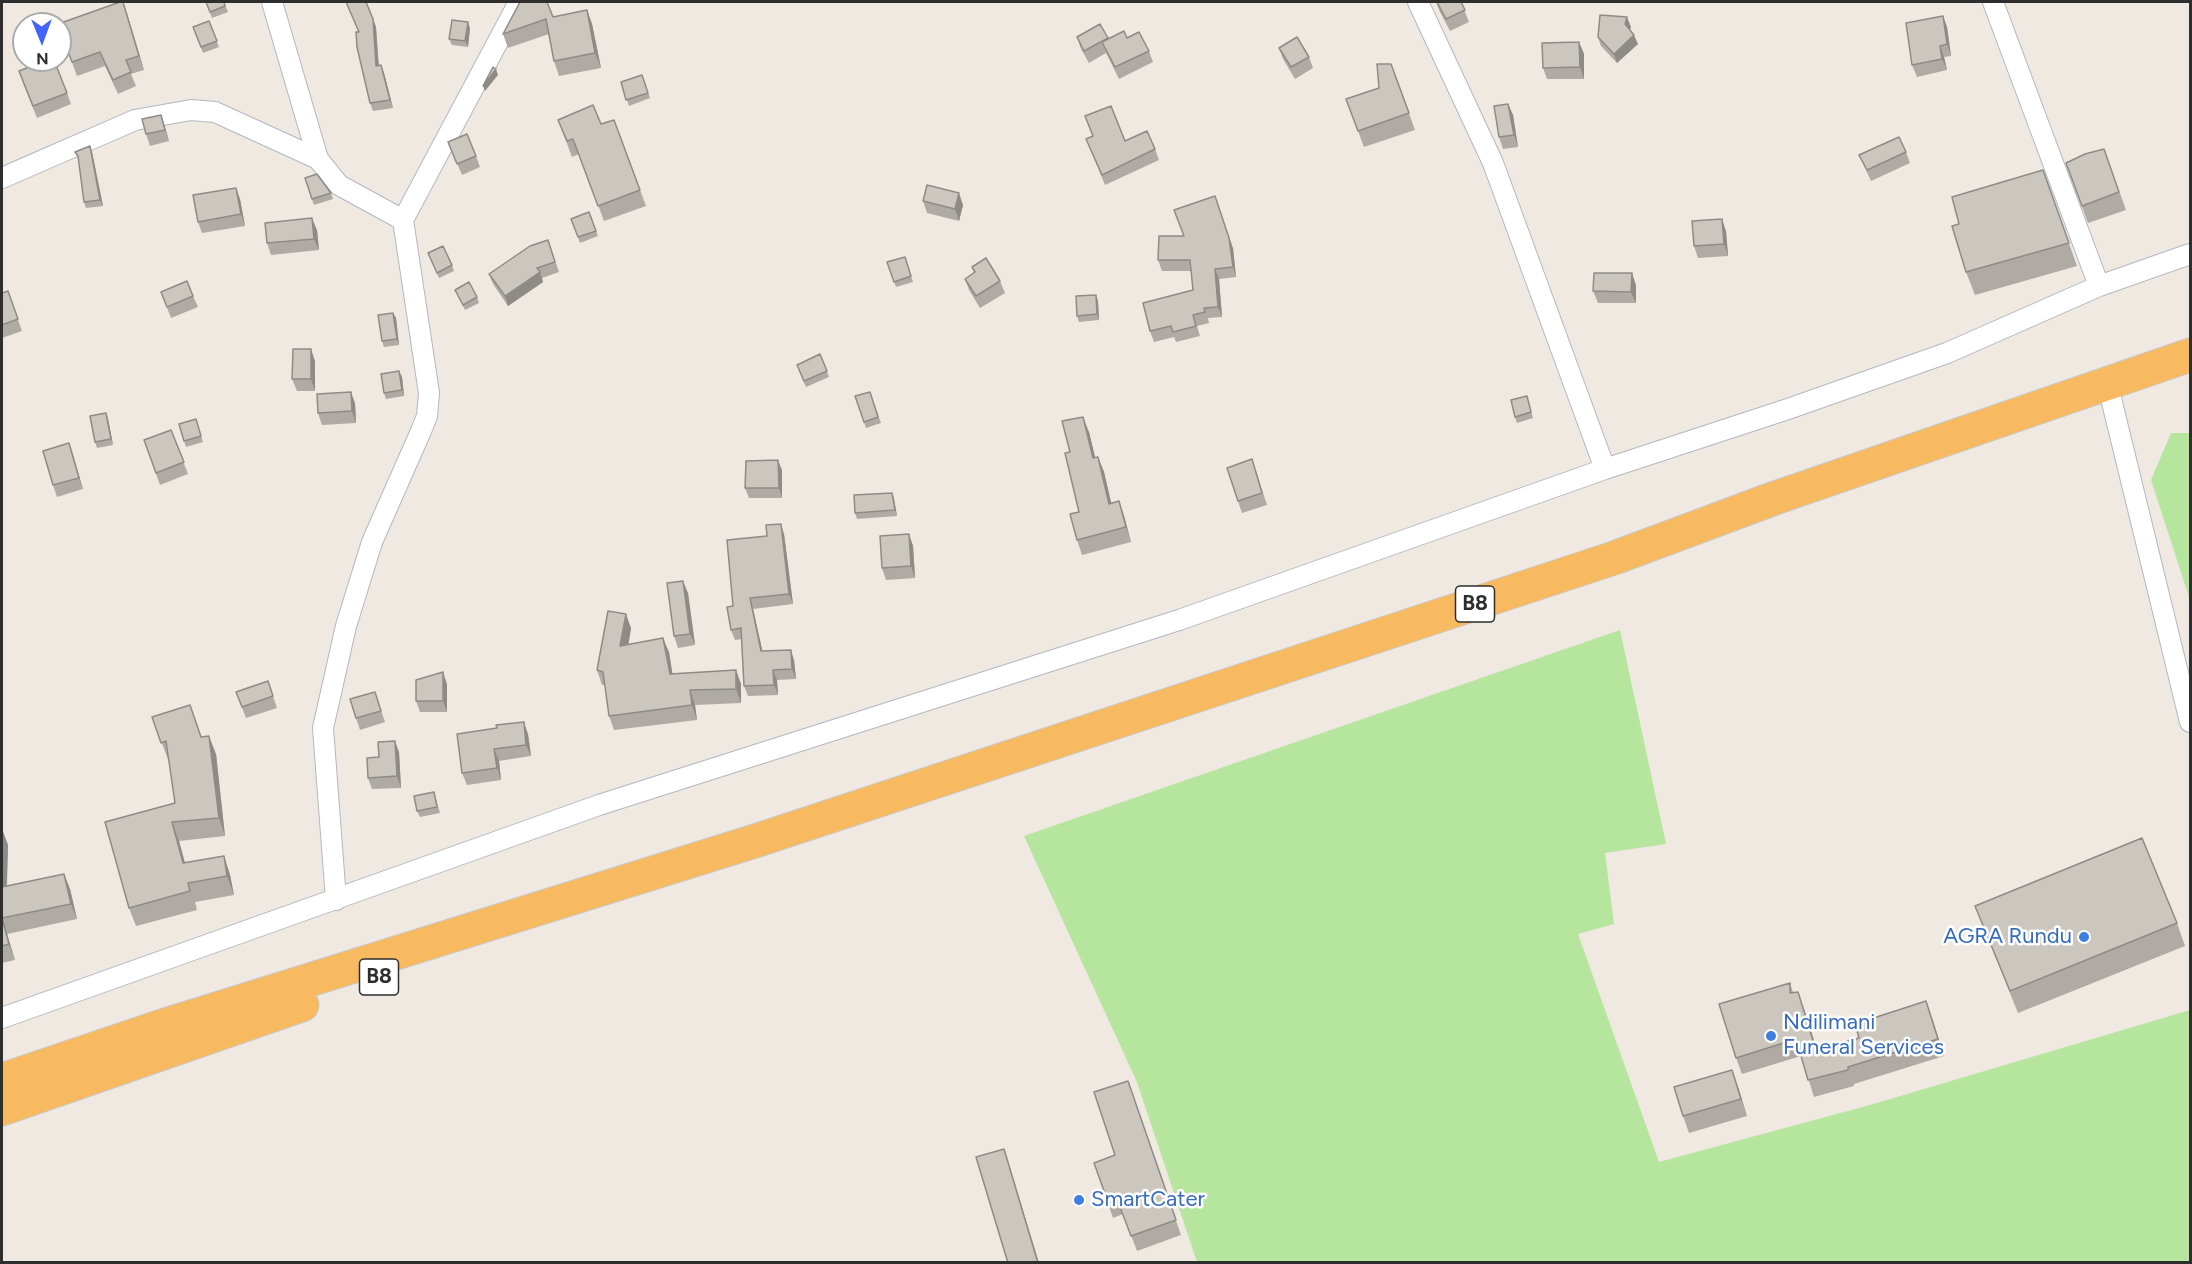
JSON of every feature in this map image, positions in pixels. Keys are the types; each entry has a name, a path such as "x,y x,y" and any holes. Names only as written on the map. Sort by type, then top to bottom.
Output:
{"highway":[{"name":"B8","path":"2,1080 162,1026 755,841 1614,558 1775,498 2190,355"},
{"name":"B8","path":"2,1109 161,1055 755,841"}],"street":[{"path":"272,2 318,159 339,185 403,220"},
{"path":"336,900 323,728 346,626 372,542 427,416 429,393 403,220 518,2"},
{"path":"1418,2 1493,163 1605,469"},
{"path":"1980,2 2010,45"},
{"path":"1993,2 2099,286"},
{"path":"2,178 135,120 191,110 215,112 318,159"},
{"path":"2,1018 599,805 1179,620 1605,469 1788,409 1947,353 2099,286 2190,254"},
{"path":"2107,382 2190,723"}],"green space":[{"path":"2171,433 2190,433 2190,600 2151,480"},
{"path":"1620,630 1666,844 1605,853 1614,924 1578,934 1659,1162 1870,1105 2190,1010 2190,1262 1197,1262 1137,1082 1024,836"}],"building":[{"path":"123,2 139,56 126,60 131,72 113,80 100,52 72,62 72,19"},
{"path":"206,2 224,2 225,6 210,12"},
{"path":"346,2 366,2 373,19 376,66 381,65 390,100 370,103 357,47 356,32 359,32"},
{"path":"520,2 547,2 553,17 587,10 595,53 554,61 546,19 503,34"},
{"path":"1437,2 1461,2 1465,10 1446,19"},
{"path":"1600,15 1627,17 1625,24 1634,35 1614,54 1598,37"},
{"path":"1943,16 1947,44 1940,46 1942,59 1912,65 1906,23"},
{"path":"452,20 468,22 465,41 449,39"},
{"path":"209,21 217,41 201,47 193,27"},
{"path":"1100,24 1108,38 1084,51 1077,37"},
{"path":"1124,31 1127,38 1139,32 1149,51 1115,67 1102,42"},
{"path":"1297,37 1309,57 1291,67 1279,48"},
{"path":"1579,42 1580,67 1543,68 1542,43"},
{"path":"1377,64 1391,64 1409,113 1358,131 1346,99 1379,88"},
{"path":"493,67 496,69 483,86"},
{"path":"19,72 59,72 67,93 33,106"},
{"path":"642,75 648,93 626,100 621,82"},
{"path":"1508,104 1514,135 1499,137 1494,106"},
{"path":"593,105 601,124 614,120 640,190 598,206 573,139 567,141 558,120"},
{"path":"1111,106 1125,141 1147,131 1155,149 1102,175 1086,139 1093,136 1085,116"},
{"path":"161,115 165,130 146,134 142,119"},
{"path":"467,134 476,156 457,164 448,142"},
{"path":"1899,137 1906,152 1867,170 1859,155"},
{"path":"90,146 100,200 84,202 78,156 75,152"},
{"path":"2104,149 2119,192 2082,206 2066,163 2085,154"},
{"path":"2043,170 2069,243 1966,272 1952,226 1959,224 1952,197"},
{"path":"317,174 331,193 312,199 305,178"},
{"path":"927,185 959,193 955,209 923,201"},
{"path":"236,188 241,214 198,222 193,195"},
{"path":"1215,196 1229,238 1233,267 1215,269 1218,307 1204,308 1205,312 1193,315 1196,326 1173,332 1171,326 1150,331 1143,303 1193,290 1190,260 1158,260 1159,236 1184,236 1174,210"},
{"path":"589,212 596,231 578,237 571,219"},
{"path":"312,218 314,239 267,243 265,223"},
{"path":"1722,219 1724,244 1694,246 1692,221"},
{"path":"548,240 555,262 537,268 540,272 505,296 489,274 530,246"},
{"path":"443,246 452,265 437,273 428,253"},
{"path":"905,257 911,276 894,282 887,262"},
{"path":"986,258 1000,281 976,296 965,279 975,272 972,267"},
{"path":"1594,273 1632,273 1631,292 1593,291"},
{"path":"187,281 193,296 167,307 161,292"},
{"path":"469,282 477,297 463,305 455,290"},
{"path":"8,291 18,319 2,325 2,293"},
{"path":"1096,295 1097,314 1077,316 1076,296"},
{"path":"393,313 397,339 382,341 378,315"},
{"path":"293,349 311,349 311,379 292,379"},
{"path":"820,354 827,371 804,381 797,365"},
{"path":"399,371 402,390 384,393 381,374"},
{"path":"351,392 352,411 318,413 317,394"},
{"path":"870,392 878,417 864,422 855,396"},
{"path":"1527,396 1531,412 1515,417 1511,400"},
{"path":"106,413 111,439 95,442 90,416"},
{"path":"1083,417 1093,458 1098,457 1109,504 1119,501 1126,527 1077,540 1070,514 1079,512 1065,453 1070,452 1062,421"},
{"path":"196,419 201,436 184,441 179,424"},
{"path":"171,430 184,462 156,473 144,440"},
{"path":"69,443 79,478 53,485 43,451"},
{"path":"1252,459 1262,493 1238,501 1227,468"},
{"path":"778,460 779,488 745,488 746,461"},
{"path":"892,493 895,510 855,513 854,495"},
{"path":"781,524 789,594 750,598 761,651 791,650 792,669 773,670 774,685 744,686 741,628 731,630 727,607 733,606 727,540 767,536 766,525"},
{"path":"909,534 911,566 882,568 880,536"},
{"path":"683,581 690,634 674,636 667,583"},
{"path":"608,611 626,614 620,646 663,638 670,674 736,670 736,689 690,690 692,705 609,716 603,672 597,670"},
{"path":"443,672 443,701 416,701 416,680"},
{"path":"268,681 273,696 242,707 236,692"},
{"path":"375,692 381,711 356,718 350,699"},
{"path":"190,705 201,737 209,736 219,818 172,822 183,863 224,856 227,876 188,883 190,891 129,908 105,822 175,803 166,741 161,743 152,717"},
{"path":"524,722 526,745 494,749 497,768 462,773 457,734 497,728 496,725"},
{"path":"395,741 397,776 368,778 367,758 379,757 378,742"},
{"path":"434,792 437,807 417,811 414,796"},
{"name":"AGRA Rundu","path":"2142,838 2177,923 2010,991 1975,906"},
{"path":"64,874 71,904 2,918 2,887"},
{"path":"2,918 9,944 2,946"},
{"path":"1790,983 1790,993 1798,992 1816,1050 1859,1038 1855,1024 1926,1001 1938,1039 1848,1067 1848,1070 1808,1080 1796,1039 1736,1058 1719,1004"},
{"path":"1732,1070 1741,1099 1683,1116 1674,1087"},
{"path":"1128,1081 1176,1220 1131,1236 1117,1199 1108,1202 1094,1163 1115,1155 1094,1092"},
{"path":"1004,1149 1038,1263 1008,1263 976,1157"}],"place":[{"name":"AGRA Rundu","path":"2084,937"},
{"name":"Ndilimani Funeral Services","path":"1771,1036"},
{"name":"SmartCater","path":"1079,1200"}]}
